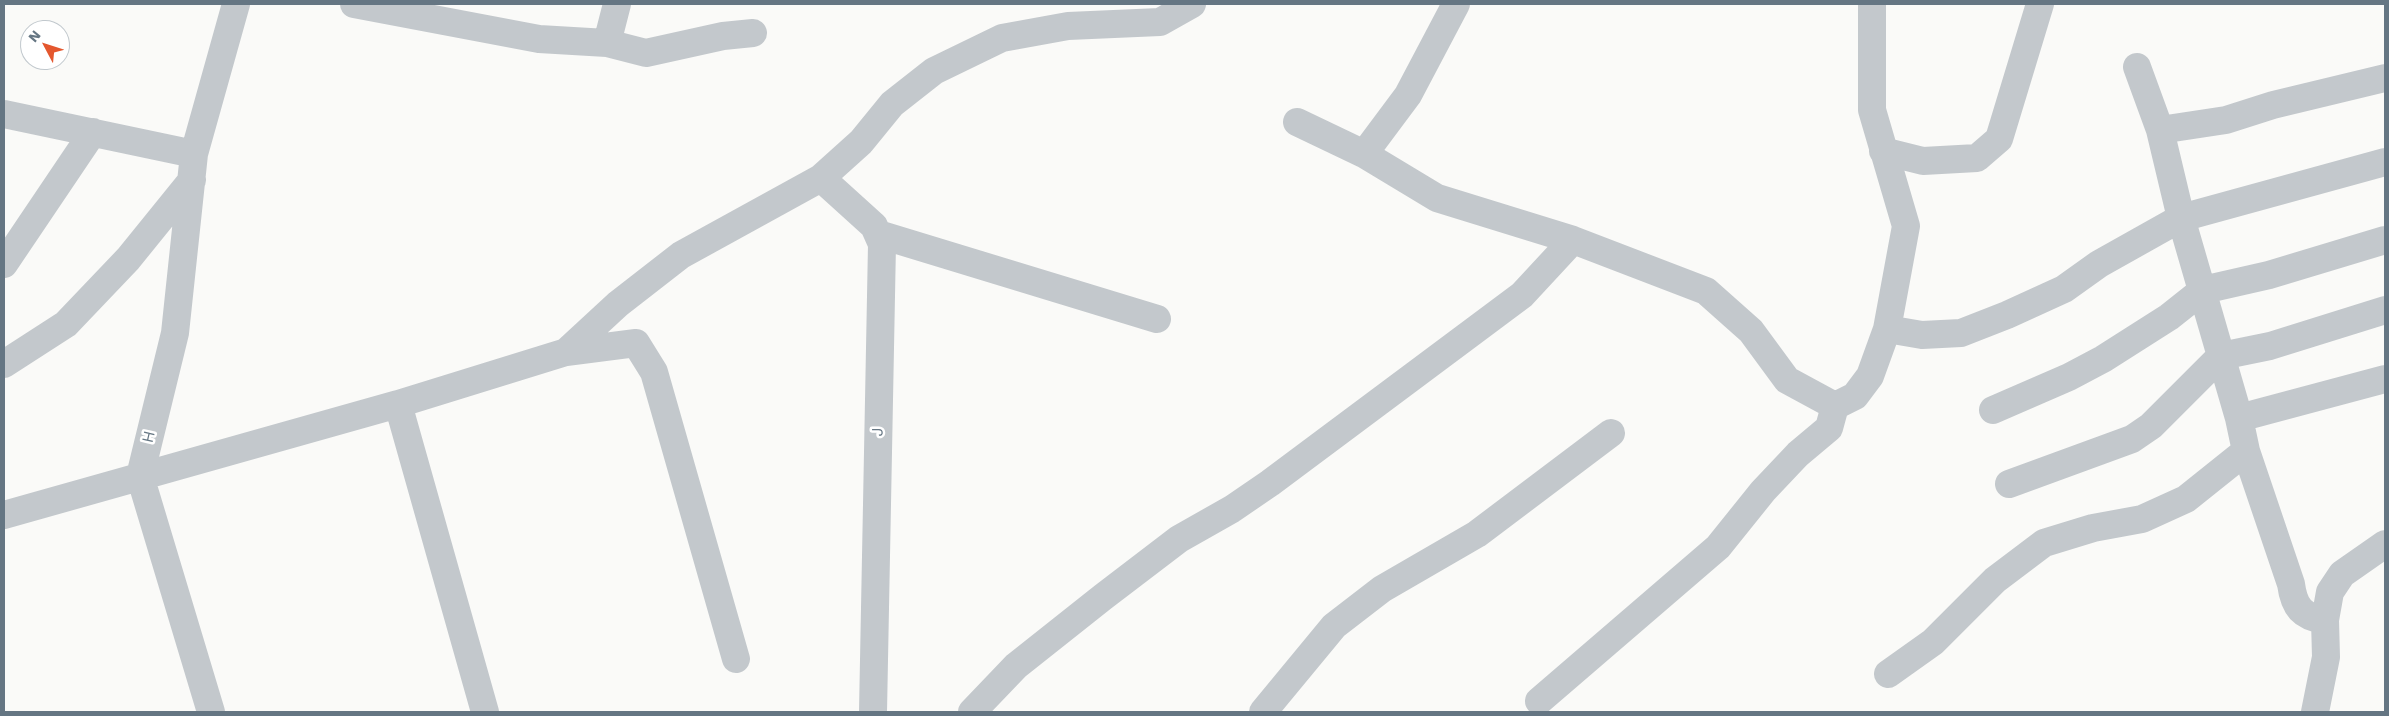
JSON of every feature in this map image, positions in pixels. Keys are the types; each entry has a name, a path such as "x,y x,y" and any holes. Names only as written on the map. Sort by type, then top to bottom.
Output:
{"street":[{"path":"4,364 66,324 128,259 193,167 236,4"},
{"path":"354,4 427,11 539,39 607,43 646,52 722,36 753,33"},
{"path":"607,43 617,4"},
{"path":"566,352 618,304 681,255 821,178 861,142 892,104 934,71 1002,38 1068,26 1160,22 1192,4"},
{"path":"1364,154 1408,95 1456,4"},
{"path":"1539,701 1718,547 1763,491 1798,454 1829,428 1835,406 1855,396 1870,376 1887,329 1906,226 1872,110 1872,4"},
{"path":"1884,151 1923,161 1977,158 1999,139 2040,4"},
{"path":"2136,67 2160,130 2181,218 2239,418 2246,451 2291,584 2292,596 2303,613 2312,618 2325,620"},
{"path":"2160,130 2226,120 2273,105 2385,78"},
{"path":"4,114 93,132 193,167"},
{"path":"1296,122 1364,154 1437,198 1573,240 1706,291 1751,332 1788,380 1835,406"},
{"path":"4,264 93,132"},
{"path":"1887,329 1922,335 1961,333 2064,289 2099,264 2181,218 2385,162"},
{"name":"H","path":"140,476 175,333 193,167"},
{"path":"821,178 874,226 878,234 1157,319"},
{"name":"J","path":"873,712 882,244 878,234"},
{"path":"972,712 1016,666 1179,539 1232,510 1270,483 1522,295 1573,240"},
{"path":"1993,410 2069,377 2110,354 2170,317 2203,290 2269,275 2385,240"},
{"path":"2009,484 2132,439 2150,426 2221,356 2270,346 2385,310"},
{"path":"4,515 398,404 566,352 636,343 654,372 736,659"},
{"path":"2239,418 2385,379"},
{"path":"398,404 485,712"},
{"path":"1263,712 1334,626 1382,589 1477,534 1611,433"},
{"path":"1888,674 1933,642 1995,580 2044,543 2093,528 2142,519 2186,499 2246,451"},
{"path":"140,476 211,712"},
{"path":"2315,712 2326,657 2325,620 2330,592 2342,574 2385,544"}]}
